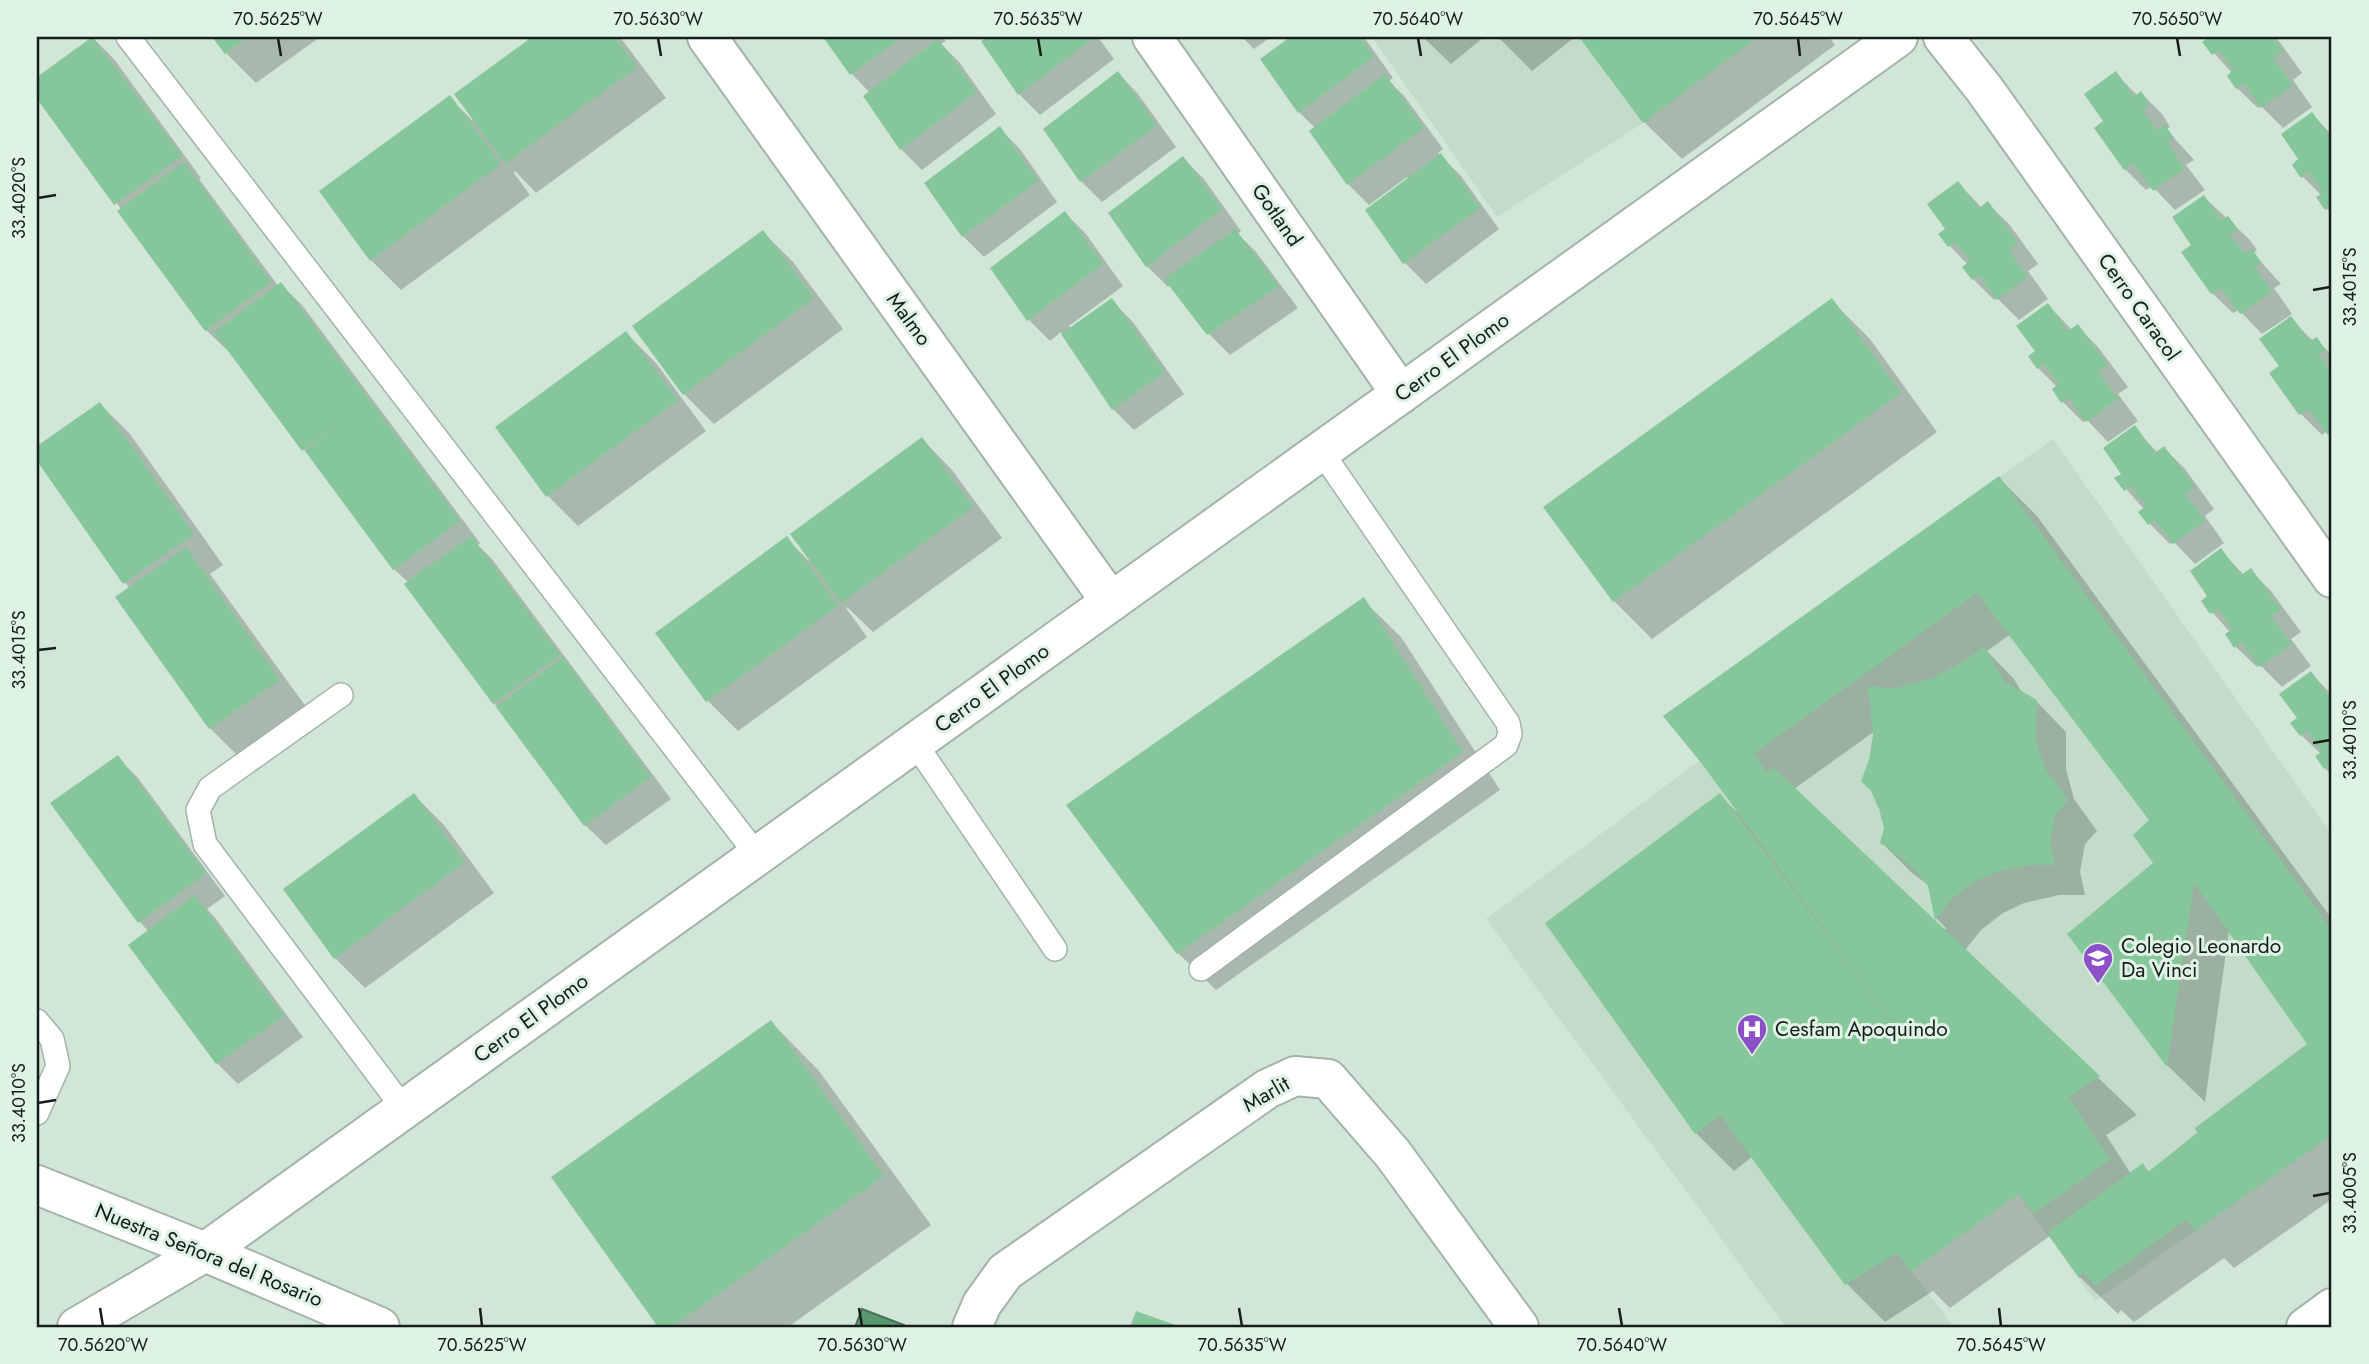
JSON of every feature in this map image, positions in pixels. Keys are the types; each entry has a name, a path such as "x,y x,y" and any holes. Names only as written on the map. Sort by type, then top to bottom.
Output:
{"street":[{"name":"Malmo","path":"707,37 1111,602"},
{"name":"Gotland","path":"1152,37 1401,394"},
{"name":"Cerro El Plomo","path":"77,1327 205,1252 1898,37"},
{"name":"Cerro Caracol","path":"1943,37 1985,90 2332,578"},
{"name":"Marlit","path":"972,1327 982,1304 1005,1272 1267,1089 1295,1076 1328,1079 1393,1154 1519,1327"},
{"name":"Nuestra Señora del Rosario","path":"37,1185 205,1252 380,1327"},
{"path":"2306,1327 2332,1308"}],"lane":[{"path":"128,37 757,855"},
{"path":"1201,969 1506,745 1510,734 1508,723 1321,451"},
{"path":"341,695 210,788 198,810 205,844 404,1109"},
{"path":"915,743 1055,949"},
{"path":"37,1021 52,1039 58,1066 37,1113"}],"shaded area":[{"path":"1372,37 1758,37 1643,123 1497,217"},
{"name":"Colegio Leonardo Da Vinci","path":"2053,439 2332,835 2332,1135 2095,1301 2018,1194 1911,1271 1954,1327 1786,1327 1486,919 1699,761 1663,716"},
{"path":"862,1309 904,1325 855,1327"}],"building":[{"path":"92,37 182,156 114,205 37,99 37,77"},
{"path":"212,37 248,37 225,54"},
{"path":"532,37 614,37 637,67 505,164 454,94"},
{"path":"823,37 902,37 850,75"},
{"path":"987,37 1095,37 1018,95 981,41"},
{"path":"1290,37 1360,37 1374,57 1298,113 1260,59"},
{"path":"1579,37 1758,37 1643,123"},
{"path":"2209,37 2272,37 2283,51 2273,58 2293,85 2261,108 2243,83 2236,89 2227,76 2233,70 2219,50 2212,55 2202,42"},
{"path":"938,39 977,92 900,150 863,96"},
{"path":"1118,71 1157,126 1080,182 1043,129"},
{"path":"2116,71 2134,97 2141,91 2150,105 2143,110 2157,130 2165,125 2174,138 2167,143 2185,168 2153,191 2133,163 2124,170 2094,128 2103,121 2084,94"},
{"path":"1385,74 1424,128 1347,185 1309,131"},
{"path":"450,95 501,164 370,261 319,191"},
{"path":"2312,112 2332,139 2332,206 2325,210 2316,197 2323,193 2309,172 2301,178 2292,165 2298,159 2281,134"},
{"path":"1000,126 1038,181 962,237 924,183"},
{"path":"1441,153 1480,208 1403,264 1365,210"},
{"path":"1183,156 1222,209 1146,267 1108,213"},
{"path":"184,162 271,282 205,331 117,211"},
{"path":"1958,181 1979,208 1988,201 2018,243 2009,250 2028,277 1997,300 1979,275 1972,280 1962,267 1970,261 1955,242 1948,247 1938,234 1945,229 1927,204"},
{"path":"2204,195 2221,220 2228,216 2238,229 2230,234 2245,254 2252,249 2261,262 2255,267 2272,292 2240,314 2221,288 2211,294 2181,252 2191,245 2172,217"},
{"path":"1065,211 1103,264 1027,321 990,268"},
{"path":"1235,229 1279,286 1207,335 1164,279"},
{"path":"763,230 814,298 683,395 632,326"},
{"path":"281,282 460,521 393,570 305,451 336,426 302,451 214,332"},
{"path":"1112,298 1165,372 1112,410 1061,334"},
{"path":"1832,298 1901,393 1613,602 1543,507"},
{"path":"2048,303 2068,331 2078,324 2108,365 2098,372 2118,399 2086,422 2069,398 2061,403 2052,389 2059,384 2044,364 2037,369 2028,356 2035,351 2016,326"},
{"path":"2291,316 2310,341 2317,337 2325,350 2319,354 2332,375 2332,433 2328,435 2309,409 2299,415 2269,373 2279,366 2259,339"},
{"path":"626,331 678,400 546,497 495,427"},
{"path":"100,402 194,534 123,584 37,461 37,446"},
{"path":"2135,425 2155,453 2164,446 2195,487 2185,494 2205,521 2173,544 2155,520 2148,525 2138,512 2146,506 2131,486 2124,491 2114,478 2121,474 2103,448"},
{"path":"922,437 973,507 841,603 790,534"},
{"path":"1999,476 2332,930 2332,1135 2195,1231 2187,1219 2095,1286 2084,1271 2079,1278 2047,1233 2143,1163 2148,1172 2197,1133 2195,1128 2307,1044 2194,883 2167,1067 2067,934 2153,863 2133,835 2149,820 1977,593 1755,753 1766,772 1774,768 2100,1076 2069,1097 2110,1160 2033,1214 2019,1194 1911,1271 1897,1253 1845,1285 1720,1115 1695,1134 1545,923 1720,793 1898,1029 1699,760 1663,716"},
{"path":"471,536 560,655 493,704 404,584"},
{"path":"787,536 838,606 706,702 655,633"},
{"path":"186,547 280,680 209,729 115,597"},
{"path":"2221,548 2241,575 2251,568 2281,610 2271,617 2292,644 2260,667 2241,642 2234,648 2225,634 2232,629 2218,609 2210,614 2201,601 2207,596 2190,571"},
{"path":"1364,597 1463,752 1177,954 1066,805"},
{"path":"1984,647 2005,682 2037,700 2036,738 2044,767 2068,800 2056,814 2050,841 2056,865 2028,865 1994,873 1972,883 1951,900 1935,920 1928,886 1913,868 1880,843 1884,828 1879,809 1871,791 1861,781 1869,760 1873,735 1868,686 1896,688 1931,679"},
{"path":"563,657 651,777 584,826 496,707"},
{"path":"2311,671 2330,698 2332,696 2332,764 2324,769 2315,756 2322,752 2307,731 2300,736 2290,723 2297,718 2279,694"},
{"path":"118,755 206,874 138,923 50,803"},
{"path":"414,793 465,862 334,959 283,889"},
{"path":"195,895 284,1016 216,1064 128,945"},
{"path":"771,1020 884,1176 672,1327 658,1327 551,1177"},
{"path":"1136,1311 1181,1327 1130,1327"}],"place":[{"name":"Colegio Leonardo Da Vinci","path":"2098,985"},
{"name":"Cesfam Apoquindo","path":"1752,1056"}]}
